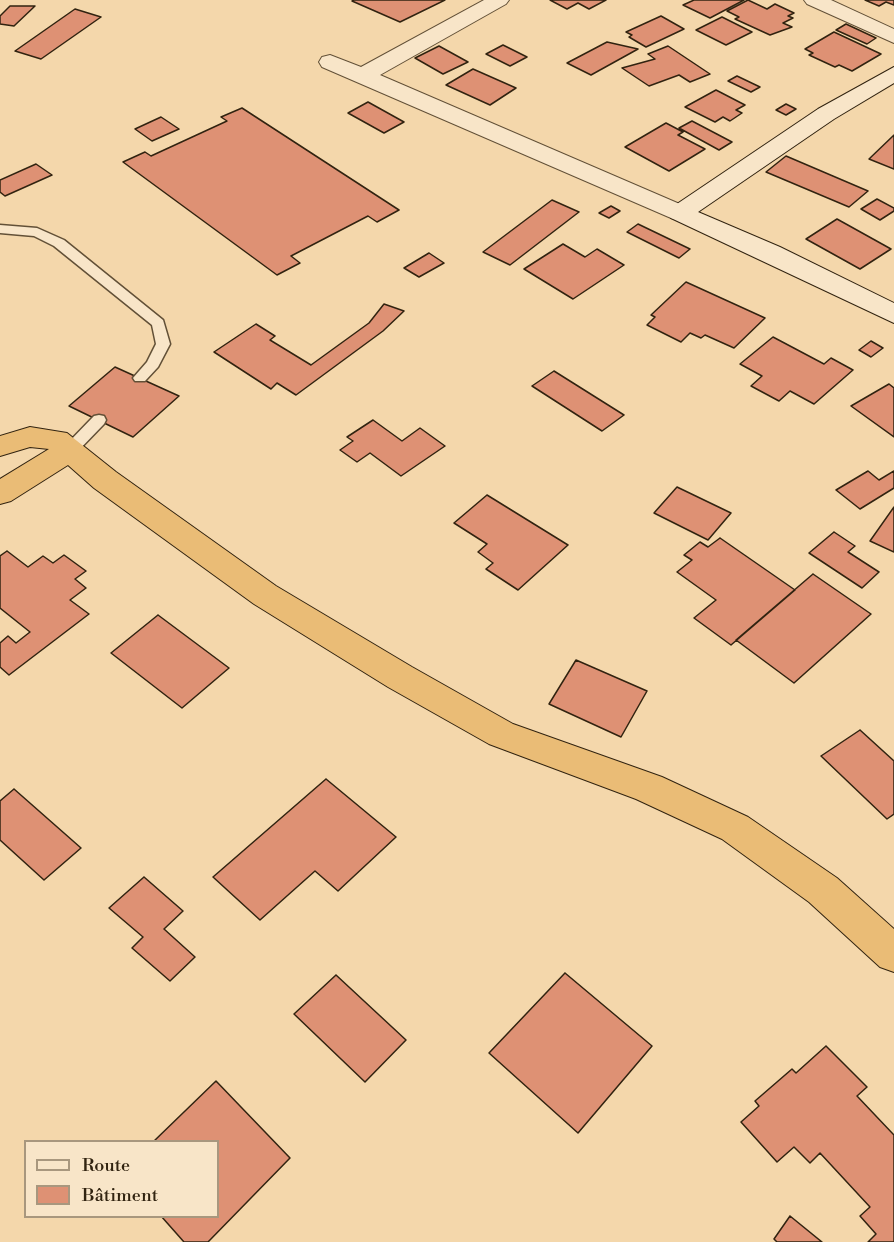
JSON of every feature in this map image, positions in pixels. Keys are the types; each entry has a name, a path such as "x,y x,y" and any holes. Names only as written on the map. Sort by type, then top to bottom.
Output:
{"highway":[{"path":"0,446 30,437 57,440 105,480 266,595 480,723 501,734 649,788 735,828 824,890 894,954"},
{"path":"0,493 70,450"}],"street":[{"path":"364,75 499,0"},
{"path":"814,0 894,37"},
{"path":"330,62 771,253 894,314"},
{"path":"680,213 826,114 894,74"}],"lane":[{"path":"0,229 37,232 59,243 158,323 163,344 153,364 140,378"},
{"path":"70,450 99,420"}],"building":[{"path":"354,0 445,0 400,22 352,1"},
{"path":"550,0 606,0 589,9 578,3 567,9"},
{"path":"694,0 744,0 710,18 683,5"},
{"path":"748,0 767,9 775,4 794,13 788,16 793,18 783,23 792,27 770,35 735,19 739,17 727,11"},
{"path":"865,0 894,0 894,5 886,2 879,6"},
{"path":"10,6 35,6 14,26 0,24 0,16"},
{"path":"75,9 101,17 41,59 15,51"},
{"path":"661,16 684,29 646,47 629,37 632,35 626,32"},
{"path":"722,17 752,32 726,45 696,30"},
{"path":"846,24 876,38 867,44 836,30"},
{"path":"834,32 881,54 852,71 839,65 835,67 809,55 813,53 805,49"},
{"path":"607,42 638,49 591,75 567,63"},
{"path":"503,45 527,57 510,66 486,54"},
{"path":"439,46 468,62 443,74 415,58"},
{"path":"668,46 710,74 690,82 679,75 649,86 622,68 655,59 648,54"},
{"path":"473,69 516,88 490,105 446,85"},
{"path":"737,76 760,87 751,92 728,81"},
{"path":"716,90 745,105 736,110 742,113 730,121 723,117 715,122 685,107"},
{"path":"368,102 404,122 384,133 348,113"},
{"path":"786,104 796,109 786,115 776,110"},
{"path":"242,108 399,210 377,222 368,216 291,256 300,263 277,275 123,162 145,152 151,156 227,121 221,117"},
{"path":"161,117 179,129 152,141 135,129"},
{"path":"692,121 732,142 719,150 679,128"},
{"path":"666,123 683,132 678,135 705,149 669,171 625,147"},
{"path":"894,135 894,169 869,159"},
{"path":"786,156 868,191 849,207 766,172"},
{"path":"36,164 52,175 5,196 0,192 0,180"},
{"path":"877,199 894,208 894,211 880,220 861,209"},
{"path":"552,200 579,212 510,265 483,252"},
{"path":"611,206 620,211 609,218 599,213"},
{"path":"837,219 891,249 860,269 806,239"},
{"path":"638,224 690,249 679,258 627,232"},
{"path":"563,244 585,257 597,249 624,265 573,299 524,269"},
{"path":"429,253 444,263 419,277 404,268"},
{"path":"686,282 765,318 734,348 705,335 701,338 690,333 681,342 647,325 655,317 651,315"},
{"path":"384,304 404,311 383,331 296,395 277,383 271,389 214,352 256,324 275,336 270,340 311,365 369,323"},
{"path":"773,337 824,364 831,358 853,370 814,404 790,391 779,401 751,386 762,376 740,364"},
{"path":"871,341 883,348 871,357 859,350"},
{"path":"115,367 179,396 133,437 69,406"},
{"path":"554,371 624,415 602,431 532,386"},
{"path":"889,384 894,388 894,437 851,406"},
{"path":"373,420 402,441 420,428 445,446 401,476 370,453 357,462 340,450 353,441 347,437"},
{"path":"868,471 879,480 894,471 894,488 860,509 836,490"},
{"path":"677,487 731,513 708,540 654,513"},
{"path":"487,495 568,545 518,590 486,569 493,563 478,552 487,544 454,523"},
{"path":"894,507 894,552 870,541"},
{"path":"834,532 855,546 848,552 879,572 862,588 809,553"},
{"path":"720,538 795,590 731,645 694,618 716,600 677,572 692,560 684,555 700,542 708,547"},
{"path":"7,551 28,567 43,556 53,563 64,555 86,571 75,579 86,588 70,600 89,614 9,675 0,667 0,643 8,636 16,643 30,632 0,608 0,556"},
{"path":"813,574 871,614 794,683 736,640"},
{"path":"158,615 229,668 182,708 111,653"},
{"path":"576,660 647,691 621,737 549,704"},
{"path":"860,730 894,761 894,814 887,819 821,756"},
{"path":"326,779 396,837 338,891 315,871 260,920 213,877"},
{"path":"14,789 81,848 44,880 0,840 0,801"},
{"path":"144,877 183,911 164,929 195,957 170,981 132,948 143,937 109,908"},
{"path":"565,973 652,1046 578,1133 489,1053"},
{"path":"336,975 406,1040 365,1082 294,1014"},
{"path":"826,1046 867,1087 857,1096 894,1135 894,1242 868,1242 876,1234 860,1216 870,1207 820,1153 810,1163 794,1147 777,1162 741,1122 759,1106 755,1101 792,1069 796,1073"},
{"path":"216,1081 290,1158 208,1242 184,1242 163,1218 219,1218 219,1140 155,1140"},
{"path":"790,1216 822,1242 777,1242 774,1239"}]}
